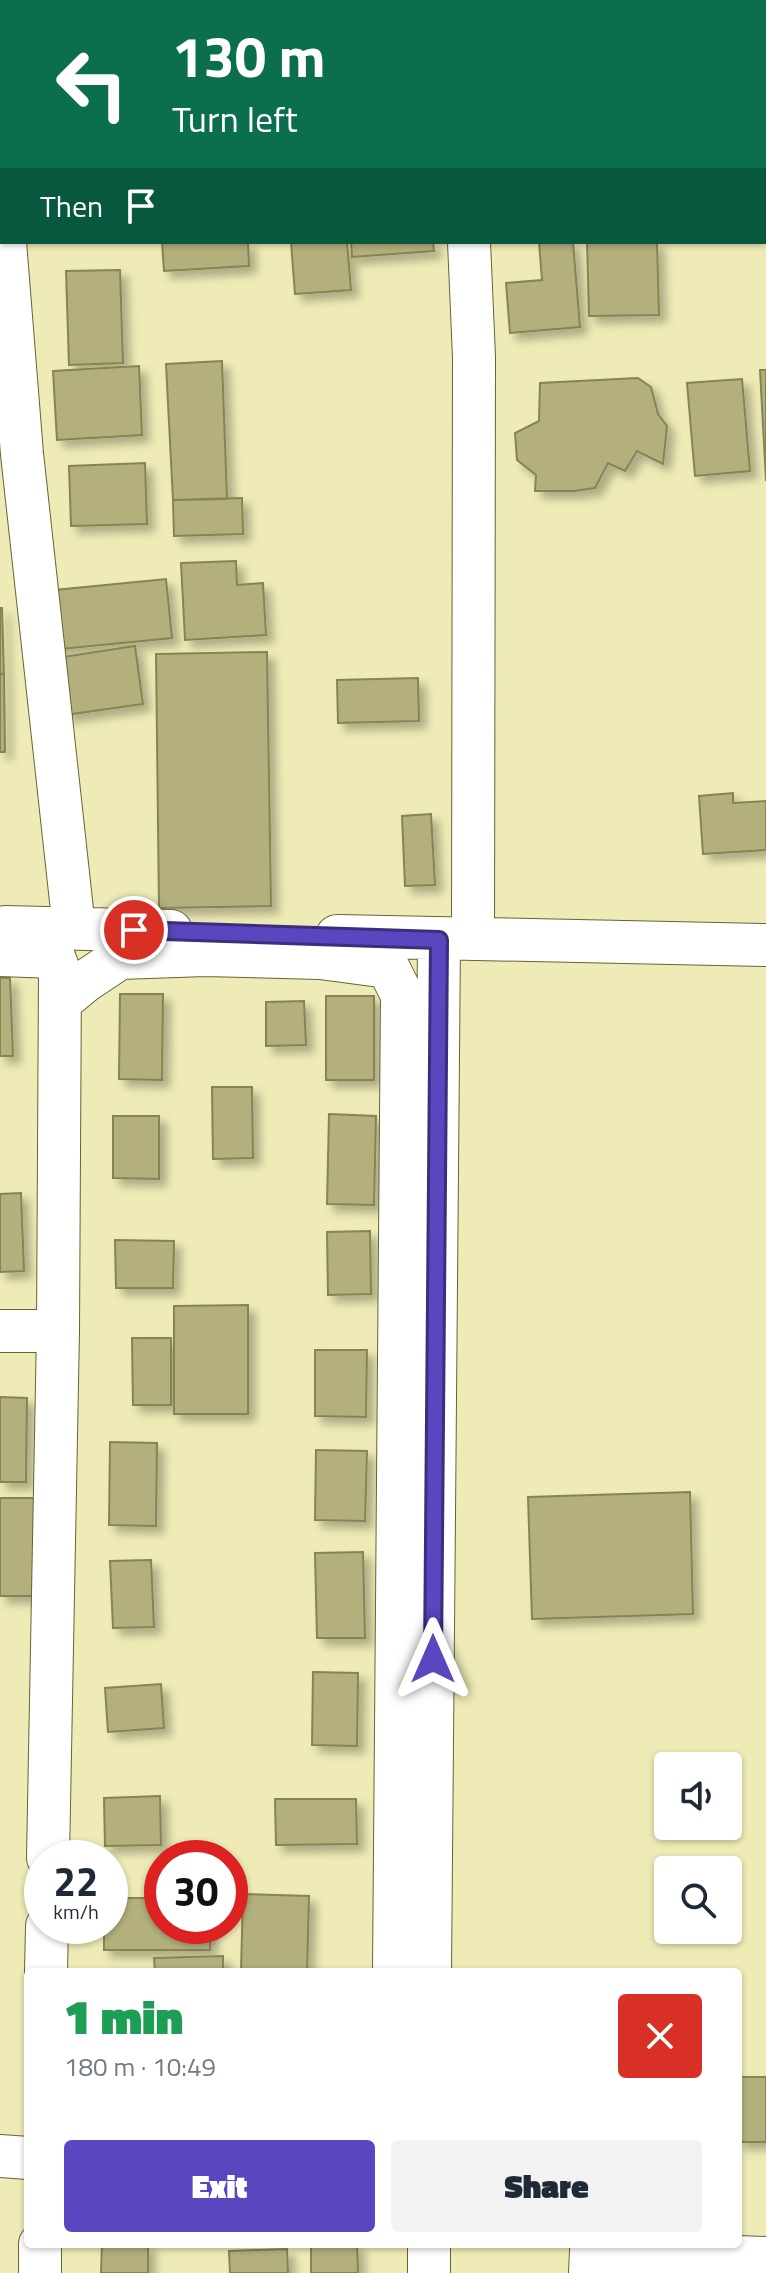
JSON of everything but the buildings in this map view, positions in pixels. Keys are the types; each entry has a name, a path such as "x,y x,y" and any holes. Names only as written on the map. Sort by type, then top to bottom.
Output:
{"street":[{"path":"5,244 22,454 74,928"},
{"path":"430,1968 474,357 469,244"},
{"path":"0,927 766,945"},
{"path":"0,955 54,957 60,973 58,1331 48,1840"},
{"path":"60,1002 120,958 205,955 320,958 388,967 402,995 394,1968"},
{"path":"0,1331 58,1331"},
{"path":"46,1968 47,1944"},
{"path":"0,2156 24,2158"},
{"path":"40,2248 40,2273"},
{"path":"429,2248 429,2273"},
{"path":"590,2273 591,2251 766,2258"}],"route":[{"path":"134,930 439,940 433,1659"}]}
